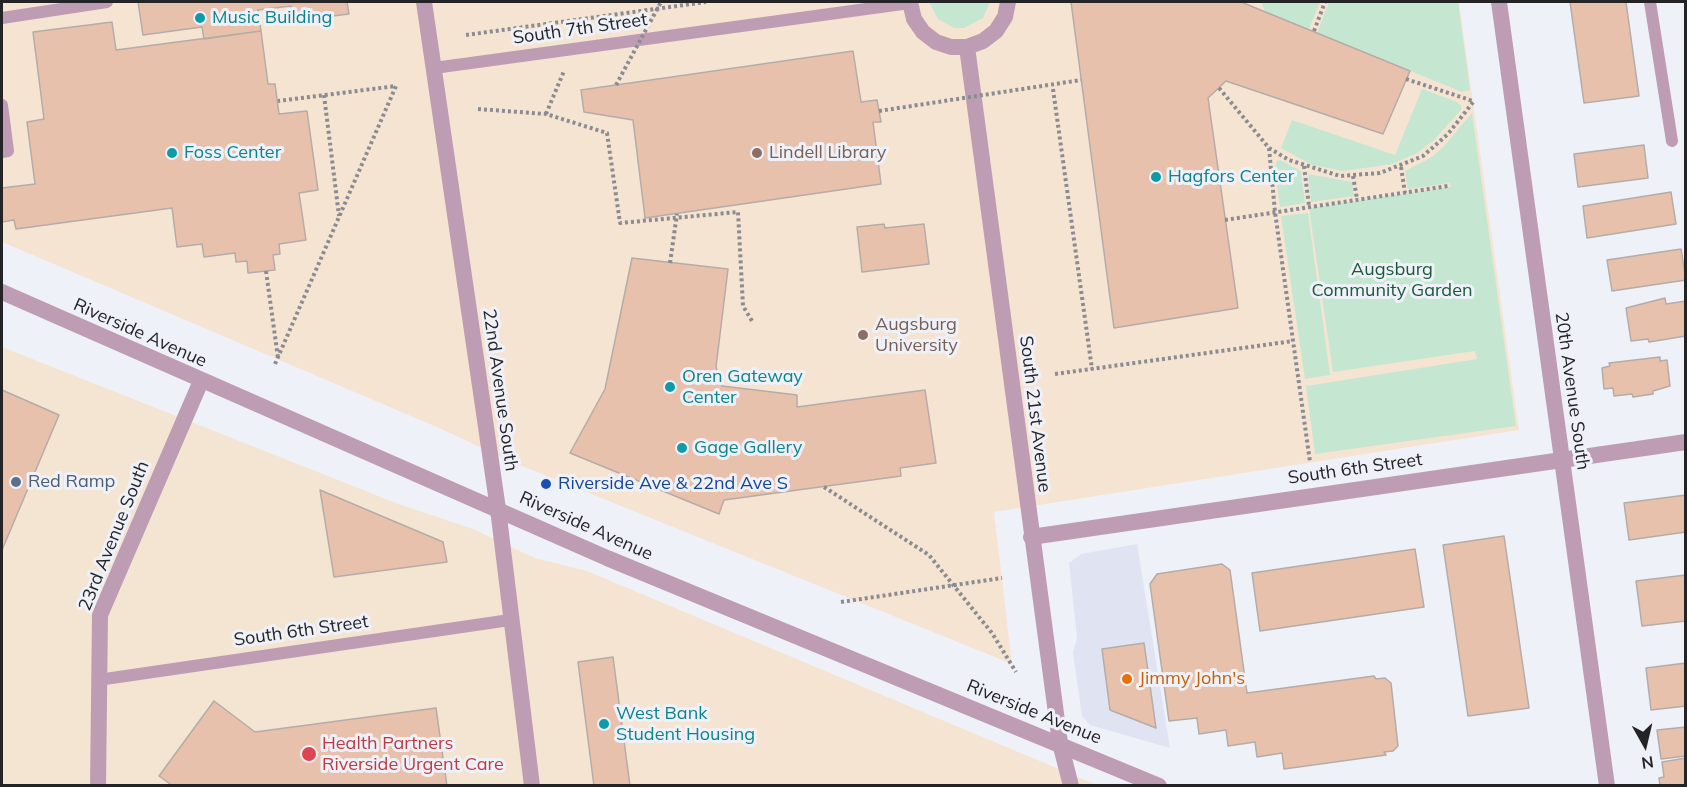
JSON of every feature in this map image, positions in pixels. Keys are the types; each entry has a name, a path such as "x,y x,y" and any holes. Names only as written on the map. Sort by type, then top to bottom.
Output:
{"street":[{"name":"22nd Avenue South","path":"424,2 498,509 532,786"},
{"path":"910,2 914,19 929,37 951,47 967,47 983,41 996,31 1005,17 1008,2"},
{"name":"20th Avenue South","path":"1499,2 1607,786"},
{"name":"South 21st Avenue","path":"967,47 1031,537 1060,743 1071,786"},
{"name":"Riverside Avenue","path":"2,292 607,558 1060,743 1159,786"},
{"name":"23rd Avenue South","path":"98,786 100,615 201,381"},
{"name":"South 6th Street","path":"1031,537 1686,442"}],"lane":[{"path":"2,18 107,2"},
{"name":"South 7th Street","path":"434,68 910,2"},
{"path":"1650,2 1672,141"},
{"path":"2,105 8,151 2,152"},
{"name":"South 6th Street","path":"98,680 510,620"}],"path":[{"path":"616,85 661,2"},
{"path":"466,35 706,2"},
{"path":"1314,31 1325,2"},
{"path":"546,114 559,80"},
{"path":"879,111 1081,80"},
{"path":"1219,88 1269,148 1304,166 1340,176 1353,176 1380,173 1401,167 1437,145 1474,101 1406,80"},
{"path":"275,364 396,86 278,101"},
{"path":"1053,89 1092,369"},
{"path":"324,95 339,217"},
{"path":"478,109 546,114 607,133 620,223 738,212 743,306 752,321"},
{"path":"1269,148 1275,212 1310,462"},
{"path":"1304,166 1309,207"},
{"path":"1401,167 1405,193"},
{"path":"1353,176 1357,200"},
{"path":"1225,220 1448,186"},
{"path":"670,263 677,214"},
{"path":"266,271 278,358"},
{"path":"1055,374 1293,341"},
{"path":"824,487 929,555 956,585 992,633 1016,672"},
{"path":"841,602 1002,578"}],"shaded area":[{"name":"Augsburg University","path":"2,2 1459,2 1519,430 994,512 1012,664 517,464 439,428 2,242"},
{"path":"2,347 535,558 560,785 2,785"},
{"path":"2,359 256,456 473,529 535,558 587,571 1097,785 2,785"},
{"path":"1137,544 1170,748 1090,725 1082,716 1073,653 1077,638 1069,563 1081,554"}],"green space":[{"path":"929,2 990,2 983,18 964,28 954,28 938,19"},
{"path":"1261,2 1320,2 1309,29 1265,11"},
{"path":"1329,2 1458,2 1470,90 1462,92 1317,33"},
{"path":"1422,89 1457,102 1461,105 1461,110 1433,141 1417,153 1393,164 1343,171 1312,165 1281,148 1292,120 1395,155"},
{"name":"Augsburg Community Garden","path":"1472,113 1516,426 1315,454 1306,386 1477,359 1475,351 1333,372 1309,208 1451,187 1450,183 1408,189 1405,171 1432,157"},
{"path":"1280,160 1301,171 1305,203 1280,207 1275,170 1276,162"},
{"path":"1308,174 1352,182 1354,196 1311,202"},
{"path":"1308,213 1330,375 1305,379 1281,216"}],"building":[{"name":"Music Building","path":"138,2 347,2 349,14 293,21 291,6 258,10 261,31 204,39 202,27 143,35"},
{"name":"Hagfors Center","path":"1071,2 1241,2 1410,71 1383,134 1226,81 1208,98 1238,308 1114,328"},
{"path":"1570,2 1626,2 1639,96 1584,103"},
{"name":"Foss Center","path":"112,22 116,50 261,31 268,84 275,84 279,114 307,111 318,190 299,193 306,240 279,244 280,254 273,255 275,270 248,273 247,261 236,262 235,253 204,257 202,244 177,247 172,208 16,229 14,220 2,222 2,188 35,184 27,122 44,119 33,32"},
{"name":"Lindell Library","path":"853,51 861,102 877,100 881,122 873,122 881,184 645,218 633,120 584,112 581,90"},
{"path":"1644,145 1648,178 1578,187 1574,154"},
{"path":"1671,192 1676,224 1587,238 1583,206"},
{"path":"884,224 885,228 924,224 929,264 862,272 857,227"},
{"path":"1681,249 1686,280 1612,291 1607,260"},
{"name":"Oren Gateway Center","path":"632,258 728,269 716,367 722,386 797,395 797,407 925,390 936,463 900,468 901,476 724,500 719,514 570,453 605,389"},
{"path":"1665,298 1666,304 1686,301 1686,336 1649,342 1648,339 1631,341 1626,308"},
{"path":"1660,357 1660,361 1667,360 1670,386 1653,391 1653,394 1633,397 1632,394 1614,396 1613,388 1604,389 1602,368 1610,366 1609,363"},
{"name":"Red Ramp","path":"2,390 59,415 2,550"},
{"path":"320,490 443,542 447,562 334,577"},
{"path":"1686,495 1686,532 1629,540 1624,503"},
{"path":"1504,536 1529,708 1468,716 1443,545"},
{"path":"1415,549 1424,607 1260,631 1252,573"},
{"path":"1222,564 1230,570 1247,693 1374,676 1376,679 1385,678 1391,683 1398,746 1393,751 1384,752 1386,755 1284,769 1282,753 1257,757 1255,742 1228,746 1226,730 1199,734 1197,718 1169,721 1150,584 1157,574"},
{"path":"1686,575 1686,621 1642,626 1636,581"},
{"name":"Jimmy John's","path":"1144,643 1156,728 1110,710 1102,649"},
{"name":"West Bank Student Housing","path":"613,657 630,786 594,786 578,662"},
{"path":"1686,663 1686,706 1651,710 1646,668"},
{"name":"Health Partners Riverside Urgent Care","path":"214,701 255,732 436,708 447,786 173,786 159,776"},
{"path":"1686,727 1686,756 1661,759 1657,730"},
{"path":"1686,758 1686,786 1660,786 1659,778 1664,777 1662,762"}],"place":[{"name":"Music Building","path":"200,18"},
{"name":"Foss Center","path":"172,153"},
{"name":"Lindell Library","path":"757,153"},
{"name":"Hagfors Center","path":"1156,177"},
{"name":"Augsburg University","path":"863,335"},
{"name":"Oren Gateway Center","path":"670,387"},
{"name":"Gage Gallery","path":"682,448"},
{"name":"Red Ramp","path":"16,482"},
{"name":"Riverside Ave & 22nd Ave S","path":"546,484"},
{"name":"Jimmy John's","path":"1127,679"},
{"name":"West Bank Student Housing","path":"604,724"},
{"name":"Health Partners Riverside Urgent Care","path":"309,754"}]}
